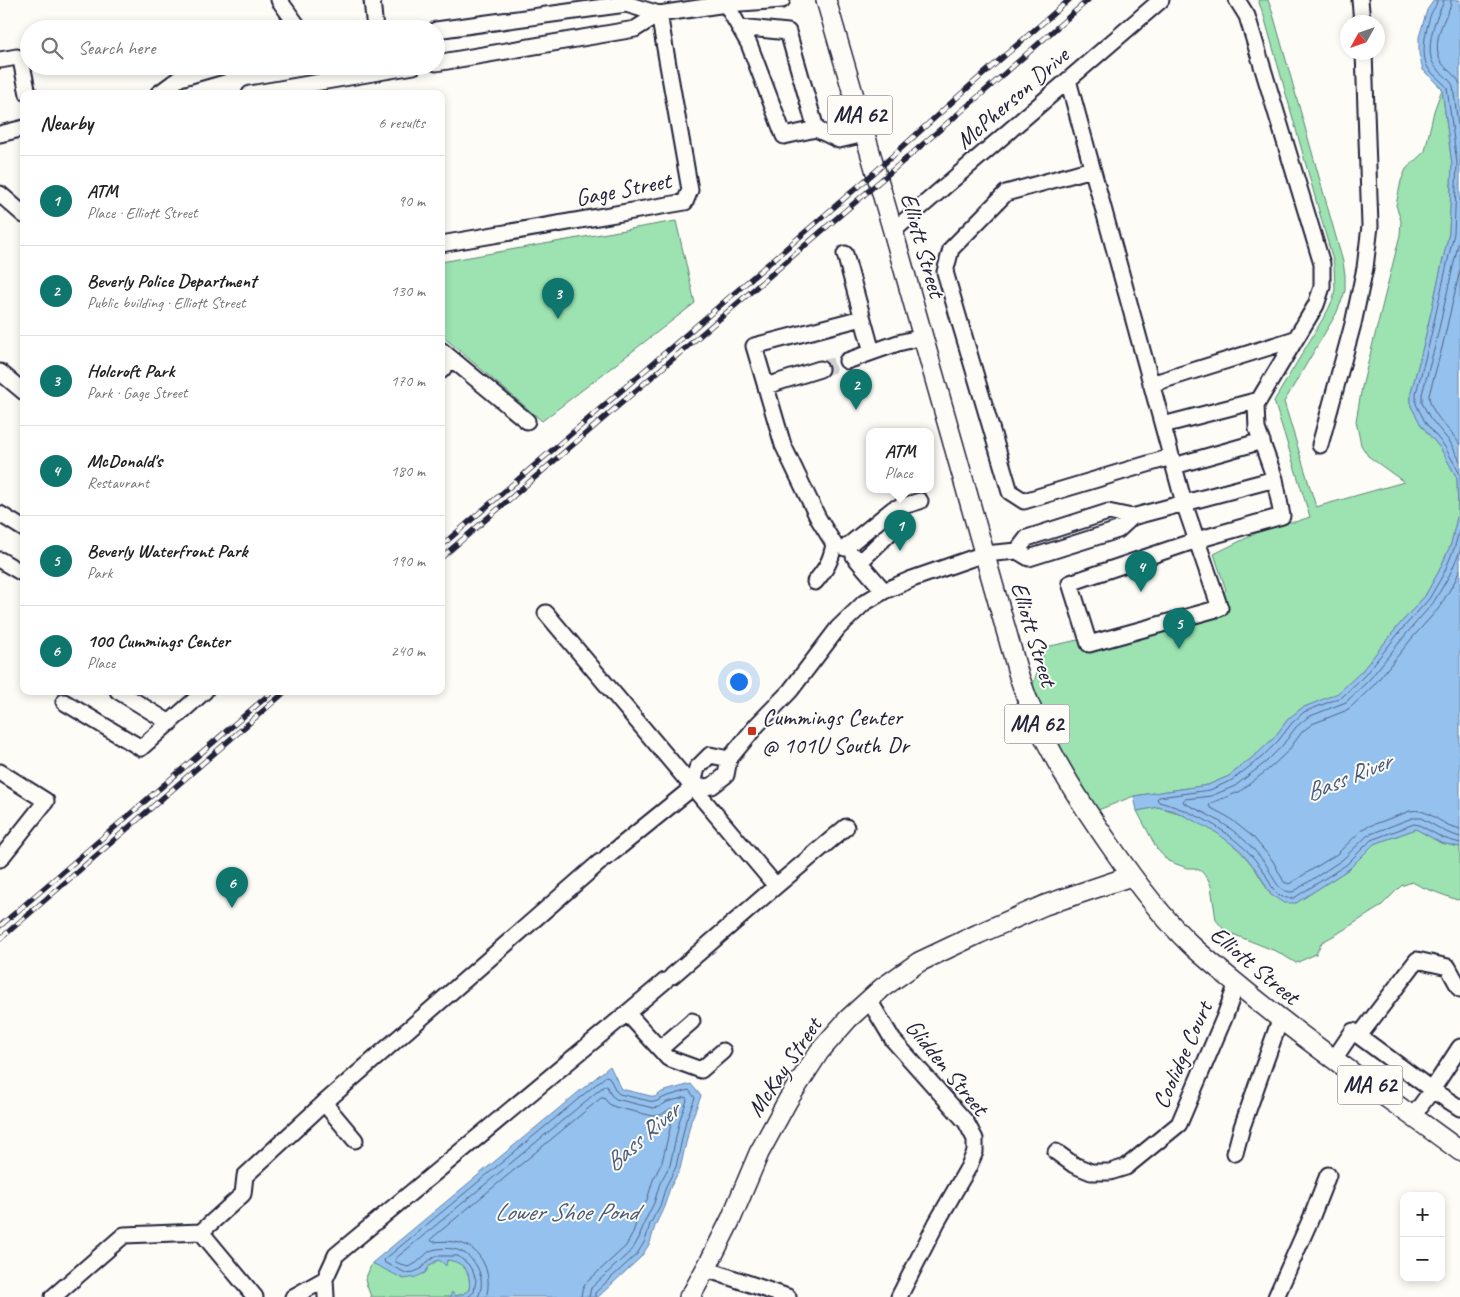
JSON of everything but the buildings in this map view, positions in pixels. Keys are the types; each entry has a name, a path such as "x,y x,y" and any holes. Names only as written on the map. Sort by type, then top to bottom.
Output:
{"main road":[{"name":"Elliott Street","path":"826,0 1019,676 1027,701 1041,733 1072,790 1131,876 1157,910 1191,945 1280,1020 1460,1151"},
{"name":"McKay Street","path":"689,1297 706,1269 731,1219 759,1153 788,1100 819,1052 848,1019 882,988 919,962 1045,905 1131,876"}],"street":[{"path":"279,0 293,20"},
{"path":"372,0 374,20"},
{"path":"445,61 635,29 659,14 726,4 782,0"},
{"name":"McPherson Drive","path":"893,231 1161,0"},
{"path":"1068,80 1184,503 1197,540 1220,608 1089,644 1070,583 1197,540 1282,516 1275,479 1257,429 1256,405 1316,305 1322,287 1322,264 1247,16 1237,0"},
{"path":"1360,0 1361,15"},
{"path":"445,29 626,4 659,14"},
{"path":"726,4 749,44 784,136 816,129 839,140 865,134"},
{"name":"Gage Street","path":"445,243 684,202 690,190 659,14"},
{"path":"739,28 788,32 816,129"},
{"path":"0,60 17,57 20,60"},
{"path":"1320,445 1354,324 1365,268 1370,226 1364,60"},
{"path":"24,75 27,90"},
{"path":"164,90 180,78 190,75"},
{"path":"334,75 337,79"},
{"path":"273,90 361,75"},
{"path":"0,134 20,129"},
{"path":"1092,169 1006,193 951,249 945,272 1010,492 1024,501 1262,441"},
{"path":"0,194 20,212"},
{"path":"845,254 872,352"},
{"path":"862,318 754,346 783,445 818,518 840,546 860,562 884,591"},
{"path":"847,361 898,342 923,337"},
{"path":"1151,384 1295,340"},
{"path":"446,355 527,420"},
{"path":"766,386 820,369"},
{"path":"0,372 20,389"},
{"path":"1163,425 1259,400"},
{"path":"52,1297 124,1235 201,1232 243,1194 245,1176 324,1103 604,860 692,788 712,786 726,775 729,759 757,725 790,691 838,628 864,604 884,591 912,579 984,554 1017,551 1029,558 1118,530 1132,517 1275,479"},
{"path":"815,582 840,546 893,509 920,501"},
{"path":"860,562 901,522 893,509"},
{"path":"0,514 20,526"},
{"path":"0,560 20,572"},
{"path":"546,613 776,886"},
{"path":"124,695 170,723"},
{"path":"64,702 141,748 201,695"},
{"path":"692,788 697,768 710,755 729,759"},
{"path":"0,772 46,801 0,859"},
{"path":"326,1297 325,1279 336,1255 669,979 846,827"},
{"path":"1359,1036 1417,960 1448,968 1460,989"},
{"name":"Coolidge Court","path":"1056,1152 1074,1165 1091,1172 1110,1172 1126,1167 1180,1124 1226,1016 1237,983"},
{"name":"Glidden Street","path":"869,1000 893,1040 966,1122 975,1138 975,1152 968,1168 937,1222 899,1297"},
{"path":"627,1013 668,1058 701,1070 723,1051"},
{"path":"1235,1152 1280,1020"},
{"path":"660,1048 692,1021"},
{"path":"1334,1059 1353,1031 1432,1090 1460,1108"},
{"path":"1413,1116 1460,1047"},
{"path":"324,1103 355,1140"},
{"path":"1276,1297 1328,1175"},
{"path":"201,1232 256,1297"},
{"path":"706,1269 788,1297"},
{"path":"293,1297 325,1279"}],"green space":[{"path":"1258,0 1268,0 1273,14 1343,262 1345,275 1345,291 1336,314 1284,402 1316,507 1404,482 1368,456 1361,445 1356,421 1362,387 1400,235 1401,221 1396,205 1401,181 1406,169 1425,151 1434,111 1442,89 1452,164 1449,233 1411,393 1411,406 1421,425 1441,449 1457,478 1458,513 1451,544 1425,596 1361,672 1338,694 1302,708 1288,719 1274,738 1258,753 1229,776 1208,785 1134,796 1088,814 1027,701 1046,647 1201,613 1226,590 1214,554 1279,522 1295,522 1310,517 1274,401 1333,299 1335,289 1334,264"},
{"path":"676,221 695,303 542,421 445,338 445,261"},
{"path":"1158,807 1173,811 1200,823 1226,839 1248,860 1271,895 1296,903 1349,869 1374,844 1416,829 1441,843 1460,847 1460,899 1457,900 1412,882 1401,886 1380,907 1322,942 1316,954 1296,963 1278,952 1225,931 1216,920 1211,886 1208,879 1201,871 1168,861 1157,849 1137,811"},
{"path":"438,1260 452,1260 462,1265 469,1276 469,1290 463,1294 450,1297 371,1297 365,1280 372,1263 384,1268 425,1273 430,1265"}],"water":[{"name":"Bass River","path":"1434,0 1460,0 1460,847 1441,843 1416,829 1374,844 1349,869 1296,903 1284,903 1271,895 1258,872 1241,851 1217,833 1175,811 1158,807 1137,811 1134,796 1208,785 1229,776 1258,753 1274,738 1288,719 1302,708 1338,693 1361,672 1425,596 1451,544 1458,513 1457,478 1441,449 1421,425 1411,406 1411,393 1449,233 1452,164 1442,89 1423,70 1419,53 1419,37 1427,10"},
{"name":"Lower Shoe Pond","path":"610,1066 621,1089 655,1097 662,1092 691,1084 701,1096 691,1121 680,1169 670,1188 650,1243 641,1257 598,1297 450,1297 452,1292 455,1296 469,1290 470,1284 466,1269 458,1263 447,1260 446,1266 438,1260 430,1265 425,1273 404,1279 372,1263"}],"tunnel":[{"path":"820,369 847,361"}],"railway":[{"path":"445,543 876,171 1069,0"},
{"path":"445,555 986,90 1088,0"},
{"path":"0,926 268,695"},
{"path":"0,939 281,695"}],"place":[{"name":"Holcroft Park","path":"558,319"},
{"name":"Beverly Police Department","path":"856,410"},
{"name":"ATM","path":"900,551"},
{"name":"McDonald's","path":"1141,592"},
{"name":"Beverly Waterfront Park","path":"1179,649"},
{"name":"Cummings Center @ 101U South Dr","path":"752,731"},
{"name":"100 Cummings Center","path":"232,908"}]}
